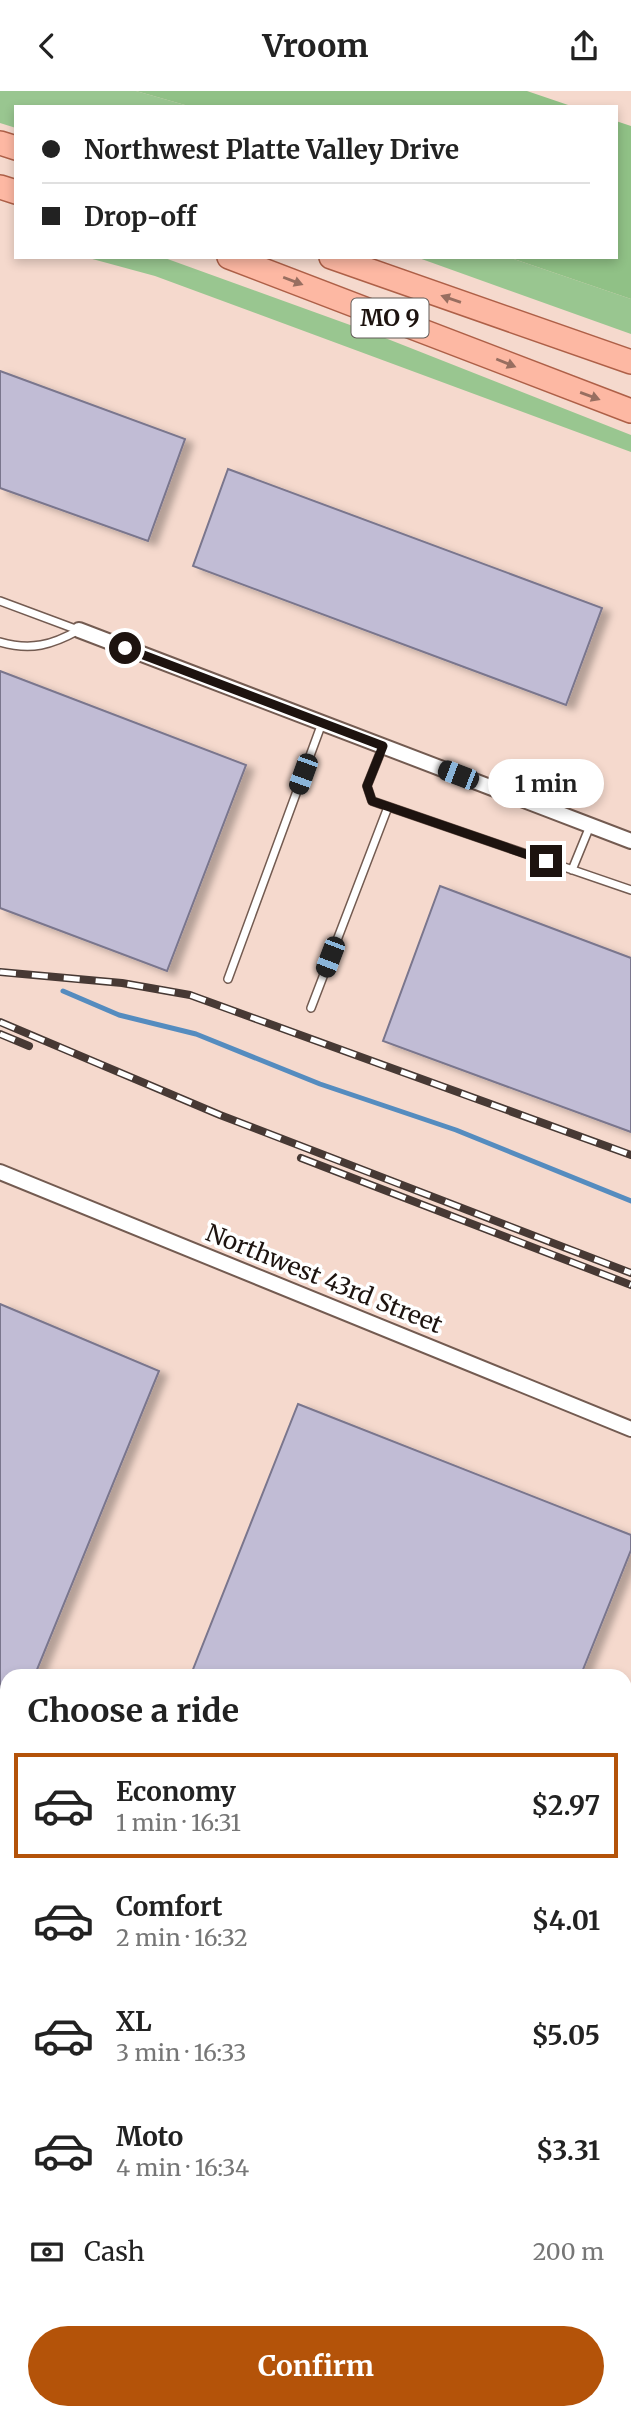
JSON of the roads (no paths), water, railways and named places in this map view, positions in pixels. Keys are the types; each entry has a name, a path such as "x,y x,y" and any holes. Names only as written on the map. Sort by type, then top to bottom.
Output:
{"main road":[{"name":"MO 9","path":"234,259 631,411"},
{"name":"MO 9","path":"337,259 631,362"}],"street":[{"path":"79,630 631,841"},
{"name":"Northwest 43rd Street","path":"0,1172 631,1429"}],"lane":[{"path":"0,601 79,630"},
{"path":"0,642 17,647 50,646 79,630"},
{"path":"228,979 322,723"},
{"path":"383,746 367,786 372,801 631,890"},
{"path":"311,1008 388,807"},
{"path":"572,870 590,826"}],"waterway":[{"path":"63,991 119,1015 196,1034 320,1084 456,1130 631,1201"}],"railway":[{"path":"0,972 122,983 190,995 631,1155"},
{"path":"0,1022 220,1115 631,1273"},
{"path":"0,1034 29,1046"},
{"path":"301,1158 631,1285"}]}
